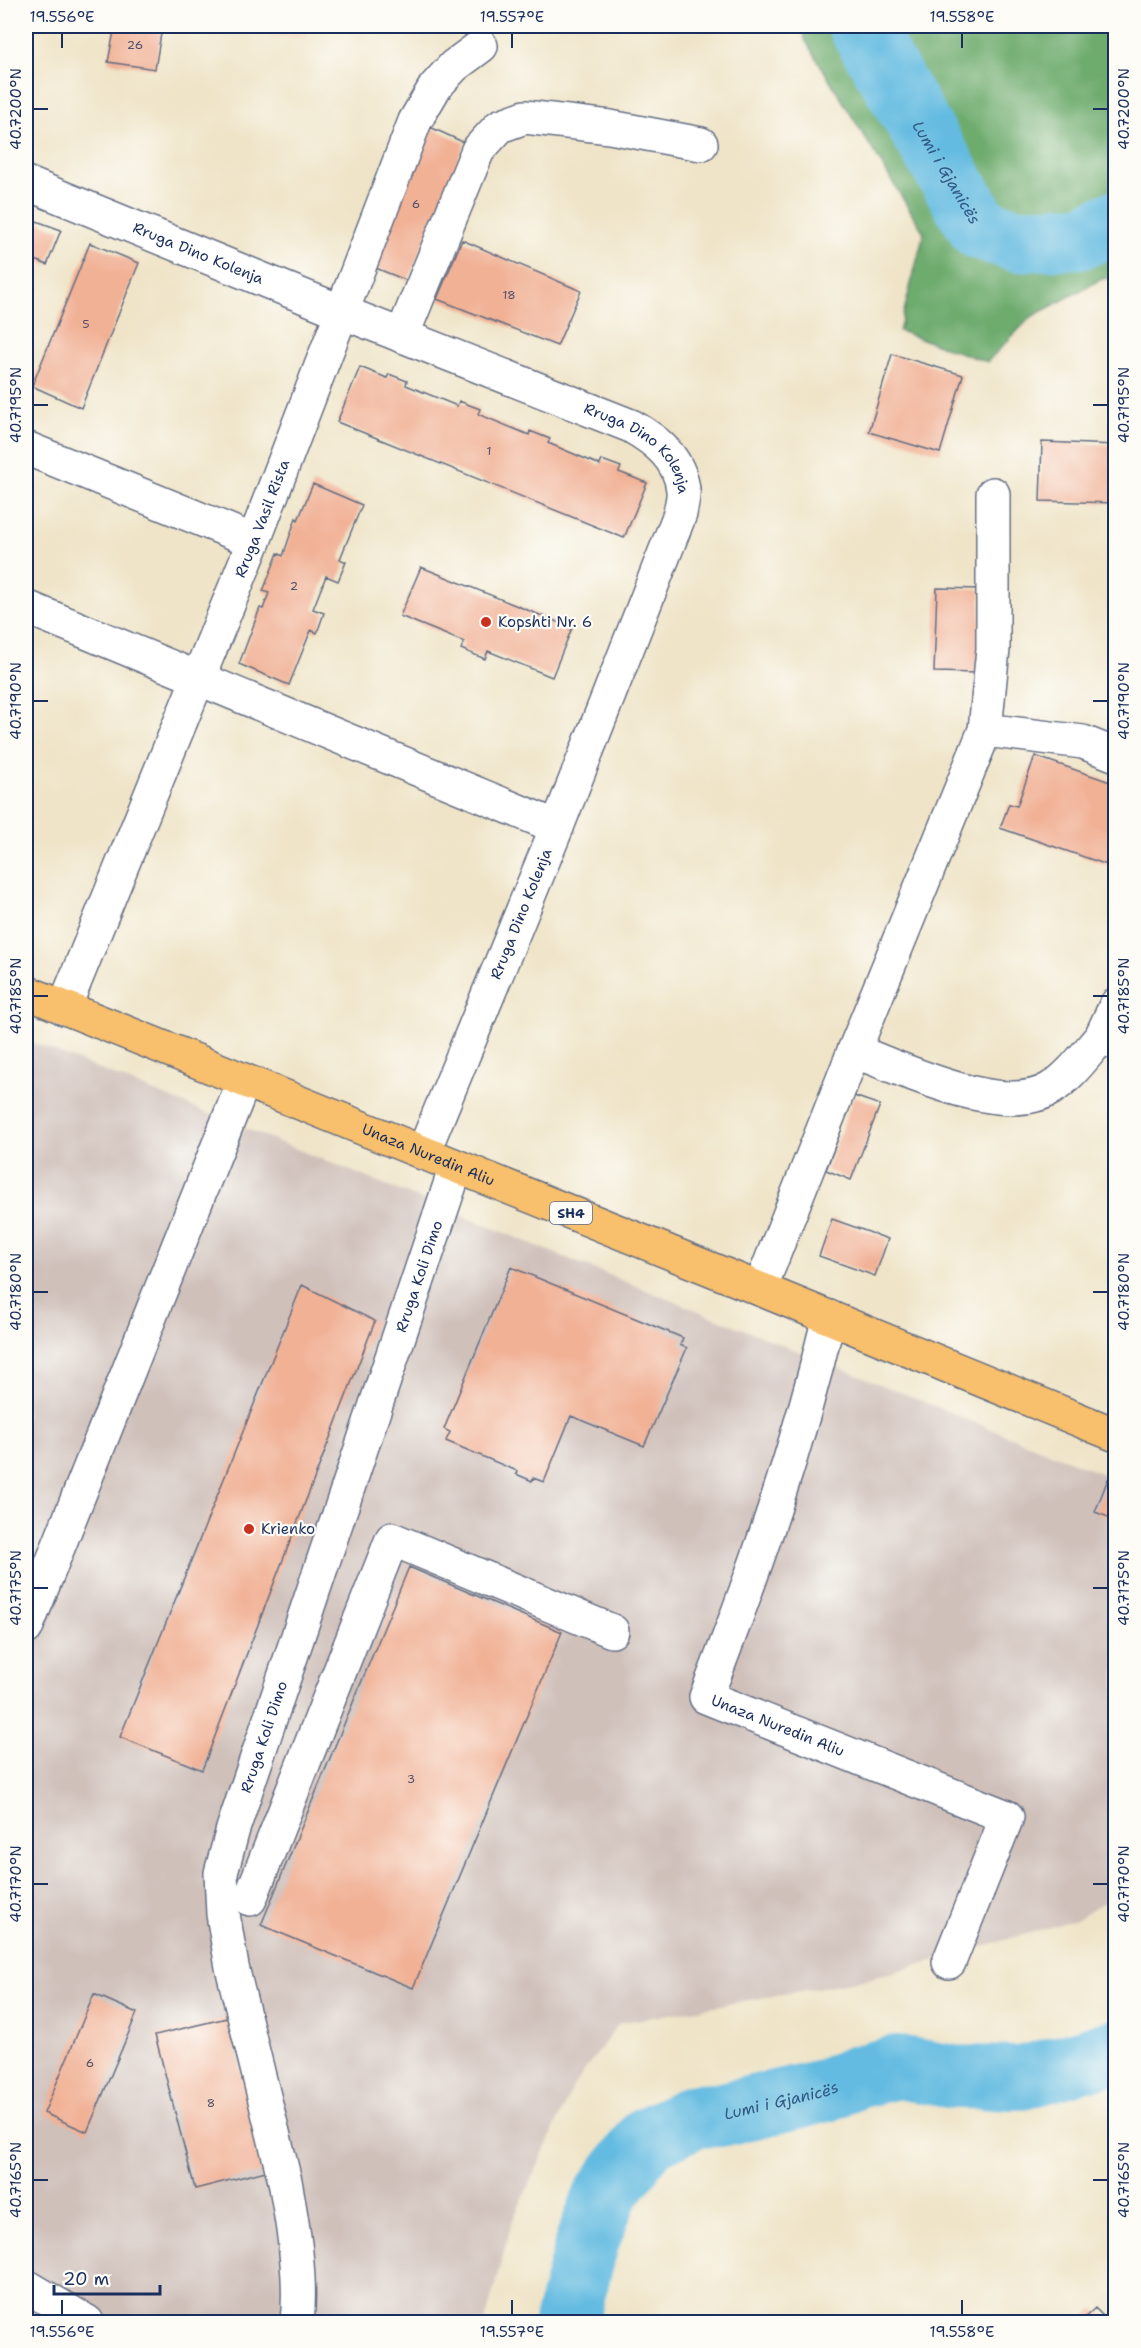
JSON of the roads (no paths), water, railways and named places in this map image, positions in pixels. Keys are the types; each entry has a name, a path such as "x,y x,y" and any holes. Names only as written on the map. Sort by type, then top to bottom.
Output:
{"main road":[{"name":"Unaza Nuredin Aliu","path":"26,992 1116,1435"}],"street":[{"name":"Rruga Vasil Rista","path":"64,1008 254,541 415,121 435,87 454,66 481,46"},
{"path":"402,336 478,150 500,126 525,117 610,127 700,144"},
{"name":"Rruga Dino Kolenja","path":"26,183 342,312 631,426 652,438 669,454 679,473 683,491 680,514 423,1153"},
{"path":"26,448 254,541"},
{"path":"760,1289 985,730 993,648 993,494"},
{"path":"26,607 556,827"},
{"path":"985,730 1083,742 1116,756"},
{"path":"854,1051 958,1089 991,1097 1026,1098 1050,1089 1108,1040 1116,1005"},
{"path":"26,1628 244,1081"},
{"name":"Rruga Koli Dimo","path":"297,2322 297,2272 285,2181 232,1967 223,1914 221,1873 456,1167"},
{"name":"Unaza Nuredin Aliu","path":"829,1317 785,1482 742,1606 706,1697 1007,1817 949,1962"},
{"path":"250,1899 392,1539 612,1631"},
{"path":"271,1719 314,1736"},
{"path":"26,2286 87,2322"}],"waterway":[{"name":"Lumi i Gjanicës","path":"860,26 980,228 1016,240 1082,237 1116,222"},
{"name":"Lumi i Gjanicës","path":"566,2322 588,2239 606,2194 648,2138 695,2116 719,2115 827,2090 857,2077 897,2067 954,2077 1022,2078 1116,2051"}],"place":[{"name":"Kopshti Nr. 6","path":"486,622"},
{"name":"Krienko","path":"249,1529"}]}
